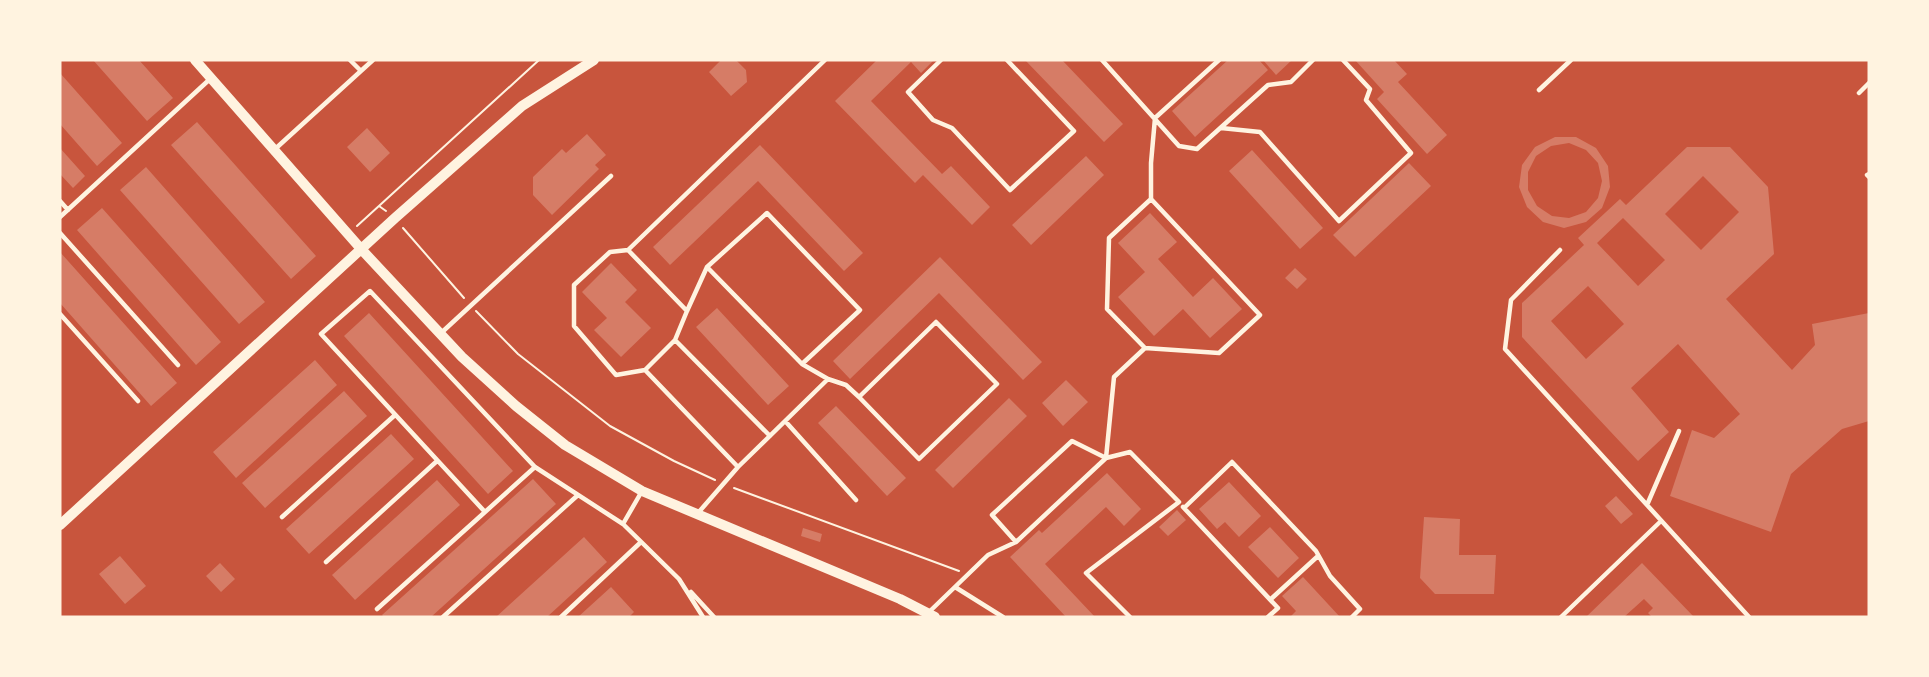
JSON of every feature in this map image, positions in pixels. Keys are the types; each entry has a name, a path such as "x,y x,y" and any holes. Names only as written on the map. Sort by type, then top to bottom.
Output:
{"street":[{"path":"195,60 362,250 440,334 516,406 565,445 642,491 932,615"},
{"path":"60,525 395,218 522,106 594,60"}],"lane":[{"path":"350,60 361,71"},
{"path":"274,150 373,60"},
{"path":"802,364 860,310 767,213 707,267 675,339 645,370 616,375 574,326 574,285 610,252 628,250 825,60"},
{"path":"942,60 908,93 933,120 952,128 1010,190 1074,131 1007,60"},
{"path":"1102,60 1179,146 1197,149 1268,85 1291,82 1314,60"},
{"path":"1151,199 1109,238 1107,309 1145,348 1219,353 1260,315 1151,199 1151,163 1155,118 1219,60"},
{"path":"1221,128 1260,132 1339,221 1411,153 1366,100 1370,89 1343,60"},
{"path":"1539,90 1571,60"},
{"path":"60,217 211,78"},
{"path":"1859,93 1869,84"},
{"path":"440,334 611,176"},
{"path":"60,201 68,210"},
{"path":"60,233 178,365"},
{"path":"628,250 687,311"},
{"path":"1560,250 1510,300 1505,349 1749,617"},
{"path":"707,267 802,364 828,380 846,385 919,459 997,384 936,322 859,398"},
{"path":"485,512 321,334 370,291 535,467 623,524 714,617"},
{"path":"60,314 138,401"},
{"path":"675,339 770,436"},
{"path":"1106,458 1114,377 1145,348"},
{"path":"645,370 738,467"},
{"path":"697,514 738,467 828,380"},
{"path":"282,517 395,415"},
{"path":"786,422 856,500"},
{"path":"1647,505 1679,431"},
{"path":"1016,542 992,515 1072,441 1106,458"},
{"path":"932,615 955,587 988,555 1016,542 1106,458 1130,452 1271,599 1278,608 1268,617"},
{"path":"326,562 437,461"},
{"path":"1184,508 1232,462 1318,556 1330,576 1360,609 1352,617"},
{"path":"377,609 535,467"},
{"path":"623,524 642,491"},
{"path":"443,617 578,495"},
{"path":"1130,617 1086,573 1179,502"},
{"path":"1561,617 1662,521"},
{"path":"561,617 641,542"},
{"path":"1271,599 1318,556"},
{"path":"678,579 703,617"},
{"path":"955,587 1003,617"}],"path":[{"path":"348,234 539,60"},
{"path":"379,206 395,218 470,305 518,354 610,426 674,461 723,484 968,574"}],"building":[{"path":"93,60 139,60 173,98 147,121"},
{"path":"721,60 736,60 746,70 747,82 731,96 709,72"},
{"path":"877,60 934,60 921,73 911,62 871,101 942,174 951,166 990,207 972,225 923,175 915,183 835,101"},
{"path":"1025,60 1062,60 1123,124 1104,142"},
{"path":"1228,60 1259,60 1268,70 1195,137 1172,111"},
{"path":"1263,60 1292,60 1276,75"},
{"path":"1355,60 1394,60 1407,74 1398,82 1447,135 1427,154 1377,99 1384,92"},
{"path":"60,73 122,143 97,166 60,124"},
{"path":"197,122 316,256 291,279 171,145"},
{"path":"367,128 390,153 370,172 347,147"},
{"path":"587,134 606,155 595,165 599,169 552,215 533,195 533,177 562,149 566,153"},
{"path":"1555,137 1576,137 1596,148 1608,166 1610,187 1602,208 1586,222 1564,228 1543,222 1527,207 1519,187 1522,165 1535,147","holes":["1569,143 1586,150 1598,163 1602,181 1598,198 1586,212 1569,218 1552,216 1537,206 1528,190 1528,172 1536,156 1551,146"]},
{"path":"760,145 863,253 844,271 758,181 670,265 653,247"},
{"path":"1687,147 1730,147 1768,187 1774,254 1726,299 1792,370 1815,345 1812,324 1869,313 1869,421 1842,429 1791,474 1771,532 1670,496 1692,430 1714,438 1740,414 1678,344 1631,388 1669,432 1638,461 1522,337 1522,303 1584,245 1578,238 1620,199 1626,205","holes":["1703,176 1739,212 1701,250 1665,214","1623,218 1665,260 1638,286 1597,243","1588,286 1624,324 1586,359 1551,321"]},
{"path":"60,148 85,176 73,188 60,174"},
{"path":"1252,150 1323,228 1300,249 1229,171"},
{"path":"1086,156 1104,175 1031,245 1012,225"},
{"path":"1409,163 1431,186 1355,257 1333,235"},
{"path":"146,167 265,302 239,324 120,190"},
{"path":"102,208 221,342 196,365 77,230"},
{"path":"1150,213 1177,242 1158,259 1193,297 1213,278 1242,309 1210,338 1183,309 1154,336 1118,297 1145,272 1118,243"},
{"path":"60,252 177,383 151,406 60,303"},
{"path":"940,257 1042,362 1023,380 939,293 850,379 833,361"},
{"path":"611,263 637,290 625,302 651,328 621,357 594,330 607,318 582,292"},
{"path":"1295,268 1307,279 1297,289 1285,278"},
{"path":"717,308 789,386 768,405 696,327"},
{"path":"369,313 513,471 488,494 344,336"},
{"path":"315,360 337,385 236,478 213,452"},
{"path":"1066,380 1088,402 1063,426 1042,403"},
{"path":"344,391 367,416 265,508 242,483"},
{"path":"1009,398 1027,416 953,488 935,470"},
{"path":"836,406 906,478 887,496 818,423"},
{"path":"391,434 414,459 309,554 286,529"},
{"path":"1107,473 1141,509 1124,526 1106,507 1045,564 1095,617 1066,617 1010,557 1039,530 1042,533"},
{"path":"533,479 556,504 431,617 384,617 382,615"},
{"path":"437,480 460,505 355,600 332,575"},
{"path":"1229,482 1261,516 1239,537 1225,522 1217,529 1199,509"},
{"path":"1616,496 1633,514 1621,524 1605,506"},
{"path":"1177,510 1186,520 1168,536 1159,527"},
{"path":"1424,517 1460,519 1459,555 1496,555 1494,594 1435,594 1420,578"},
{"path":"1270,527 1299,558 1278,578 1248,547"},
{"path":"803,528 822,534 820,542 801,536"},
{"path":"584,537 607,562 547,617 496,617"},
{"path":"120,556 146,586 125,604 99,574"},
{"path":"220,563 235,579 221,592 206,576"},
{"path":"1642,563 1694,617 1652,617 1648,613 1653,608 1644,599 1624,617 1586,617"},
{"path":"1303,577 1340,617 1290,617 1296,611 1282,596"},
{"path":"611,587 634,612 629,617 578,617"}]}
